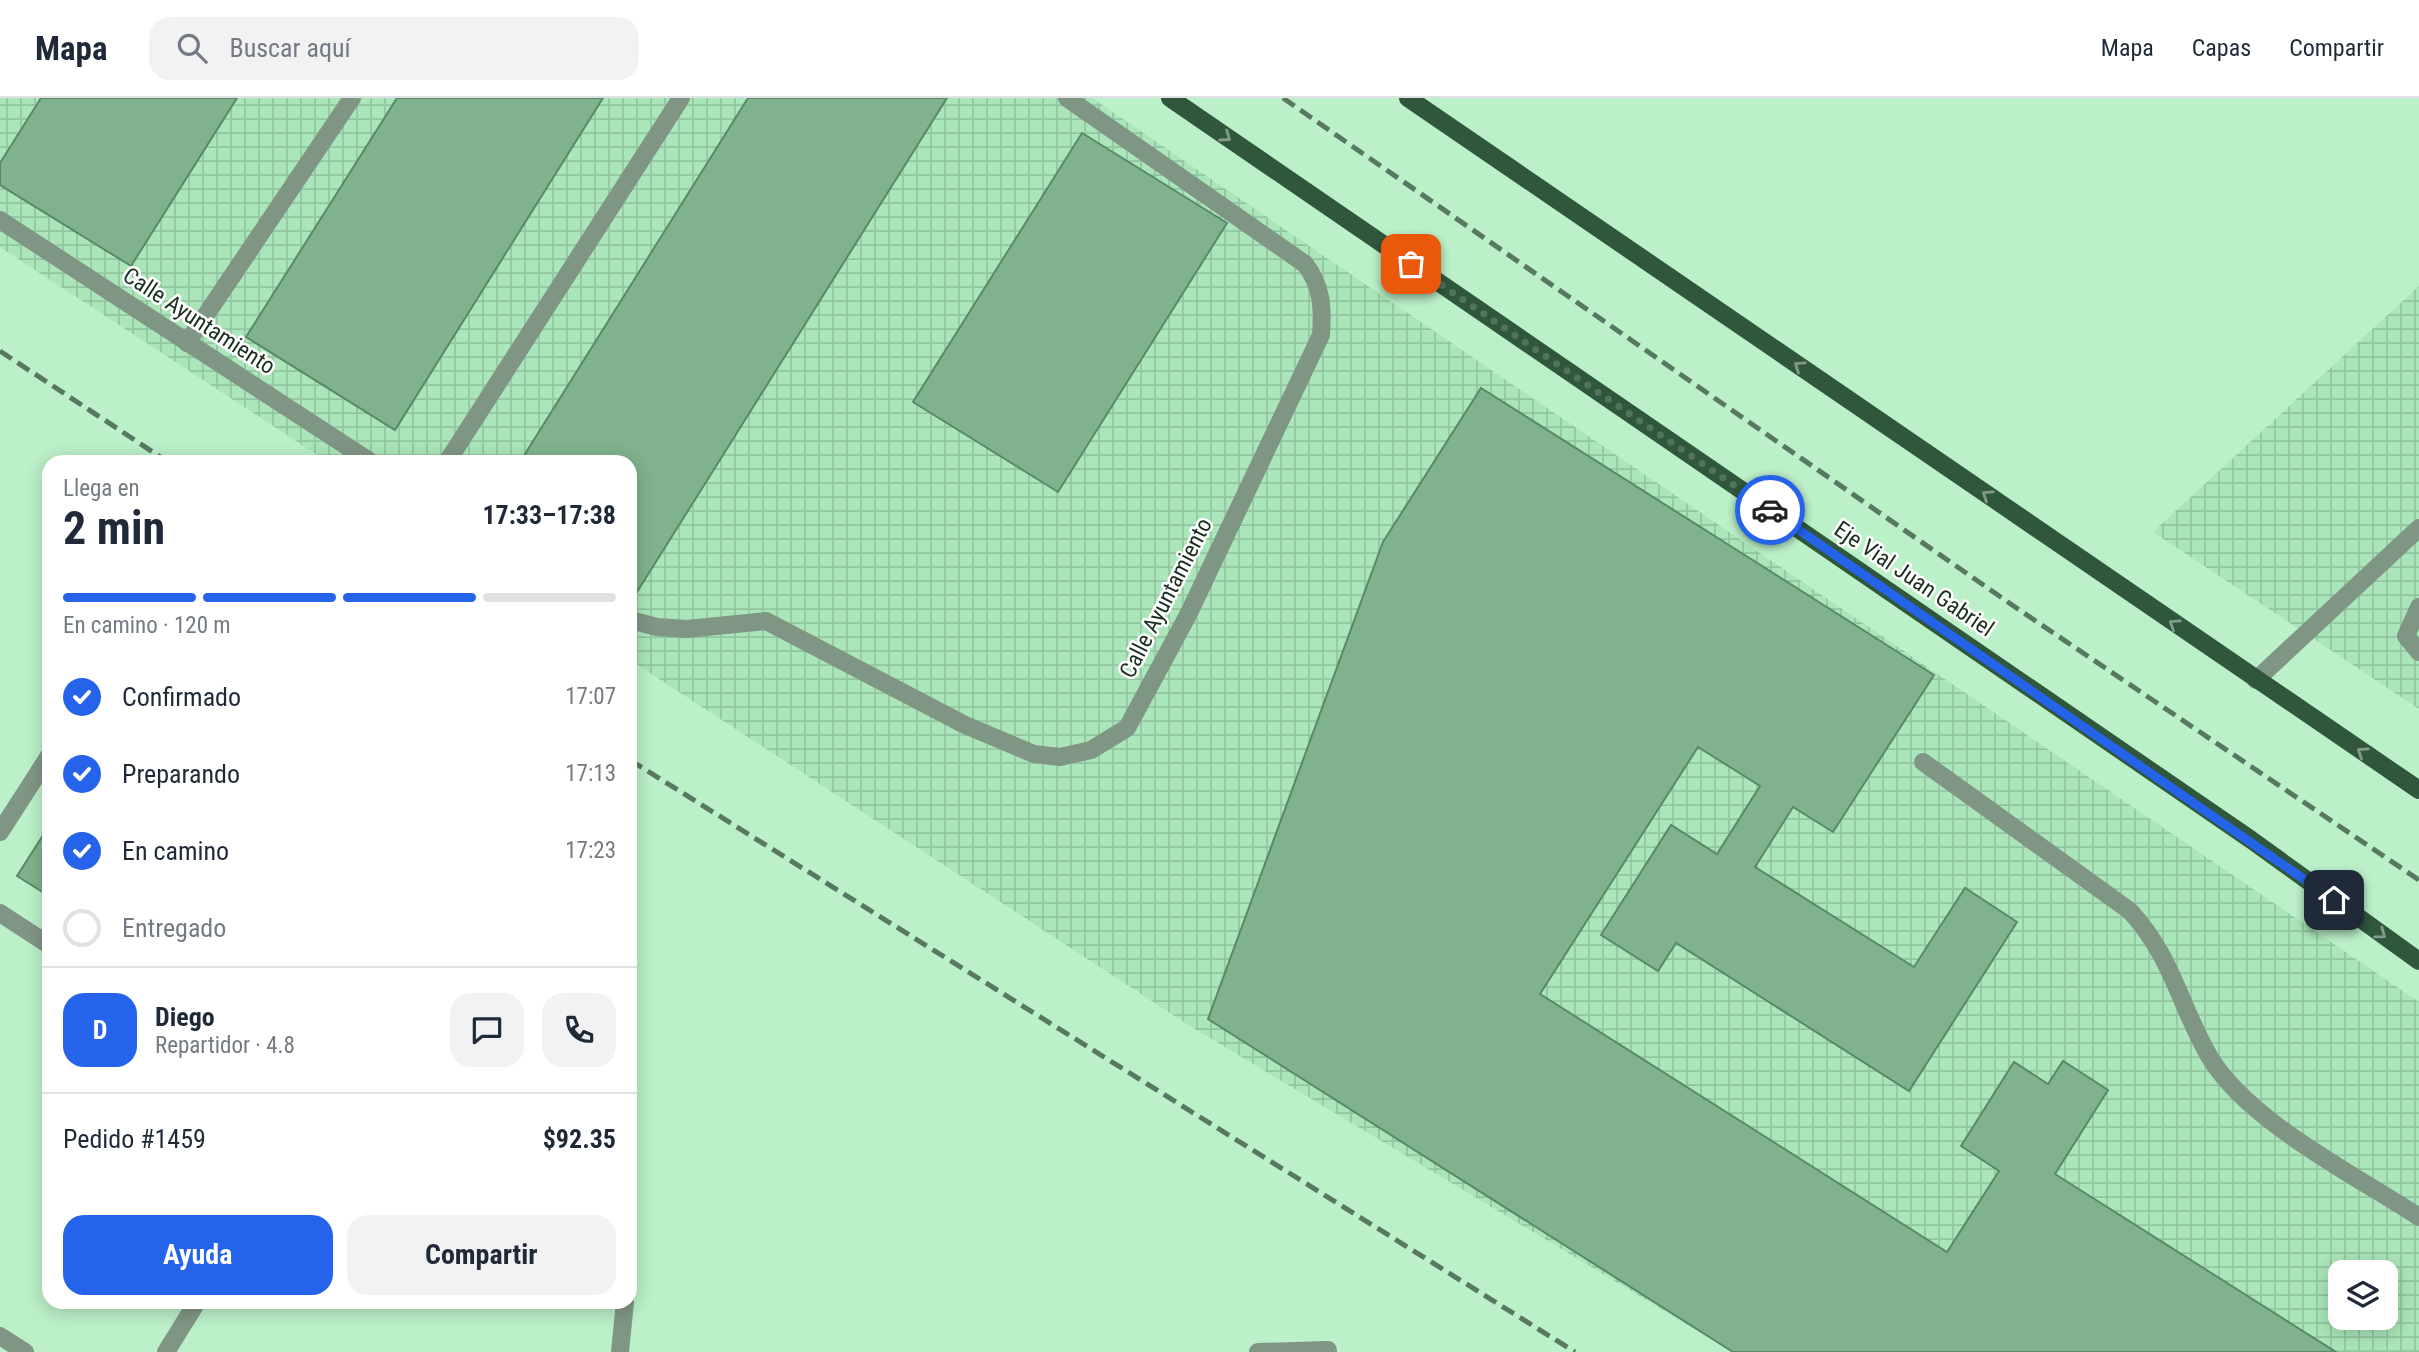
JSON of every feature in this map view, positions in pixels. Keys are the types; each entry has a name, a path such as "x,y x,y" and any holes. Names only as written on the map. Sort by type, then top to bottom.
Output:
{"main road":[{"name":"Eje Vial Juan Gabriel","path":"1170,98 2250,839 2419,961"},
{"path":"1408,98 2419,790"}],"street":[{"path":"187,343 352,98"},
{"path":"452,455 681,98"},
{"name":"Calle Ayuntamiento","path":"637,622 656,627 687,628 766,621 965,725 1034,754 1060,757 1091,750 1127,728 1188,615 1321,335 1321,297 1317,279 1306,264 1067,98"},
{"name":"Calle Ayuntamiento","path":"0,220 360,455"},
{"path":"2256,680 2419,528"},
{"path":"2419,607 2406,636 2419,652"},
{"path":"1923,762 2130,911 2150,933 2169,964 2209,1055 2232,1089 2265,1118 2419,1217"},
{"path":"0,832 42,767"},
{"path":"0,913 42,940"},
{"path":"166,1352 193,1309"},
{"path":"620,1352 625,1309"},
{"path":"0,1336 25,1352"},
{"path":"1258,1352 1328,1350"}],"shaded area":[{"path":"0,98 1092,98 2419,1002 2419,1352 1733,1352 1190,1026 637,665 637,455 317,455 0,247"},
{"path":"2419,286 2419,709 2153,532"}],"building":[{"path":"41,98 237,98 131,266 0,185 0,163"},
{"path":"397,98 603,98 395,430 246,337"},
{"path":"748,98 947,98 637,592 637,455 524,455"},
{"path":"1082,133 1227,223 1058,492 913,402"},
{"path":"1481,388 1934,675 1833,832 1793,807 1755,867 1914,967 1965,888 2017,922 1909,1091 1676,943 1658,971 1601,935 1671,825 1717,854 1760,786 1698,747 1540,994 1947,1252 1999,1171 1961,1146 2014,1062 2048,1084 2063,1061 2108,1090 2055,1174 2336,1352 1733,1352 1208,1019 1383,542"},
{"path":"42,837 42,892 17,876"}],"railway":[{"path":"1283,98 2015,607 2419,880"},
{"path":"0,351 157,455"},
{"path":"637,764 1575,1352"}],"way so far":[{"path":"1411,264 1770,510"}],"route":[{"path":"1770,510 2250,839 2334,900"}]}
